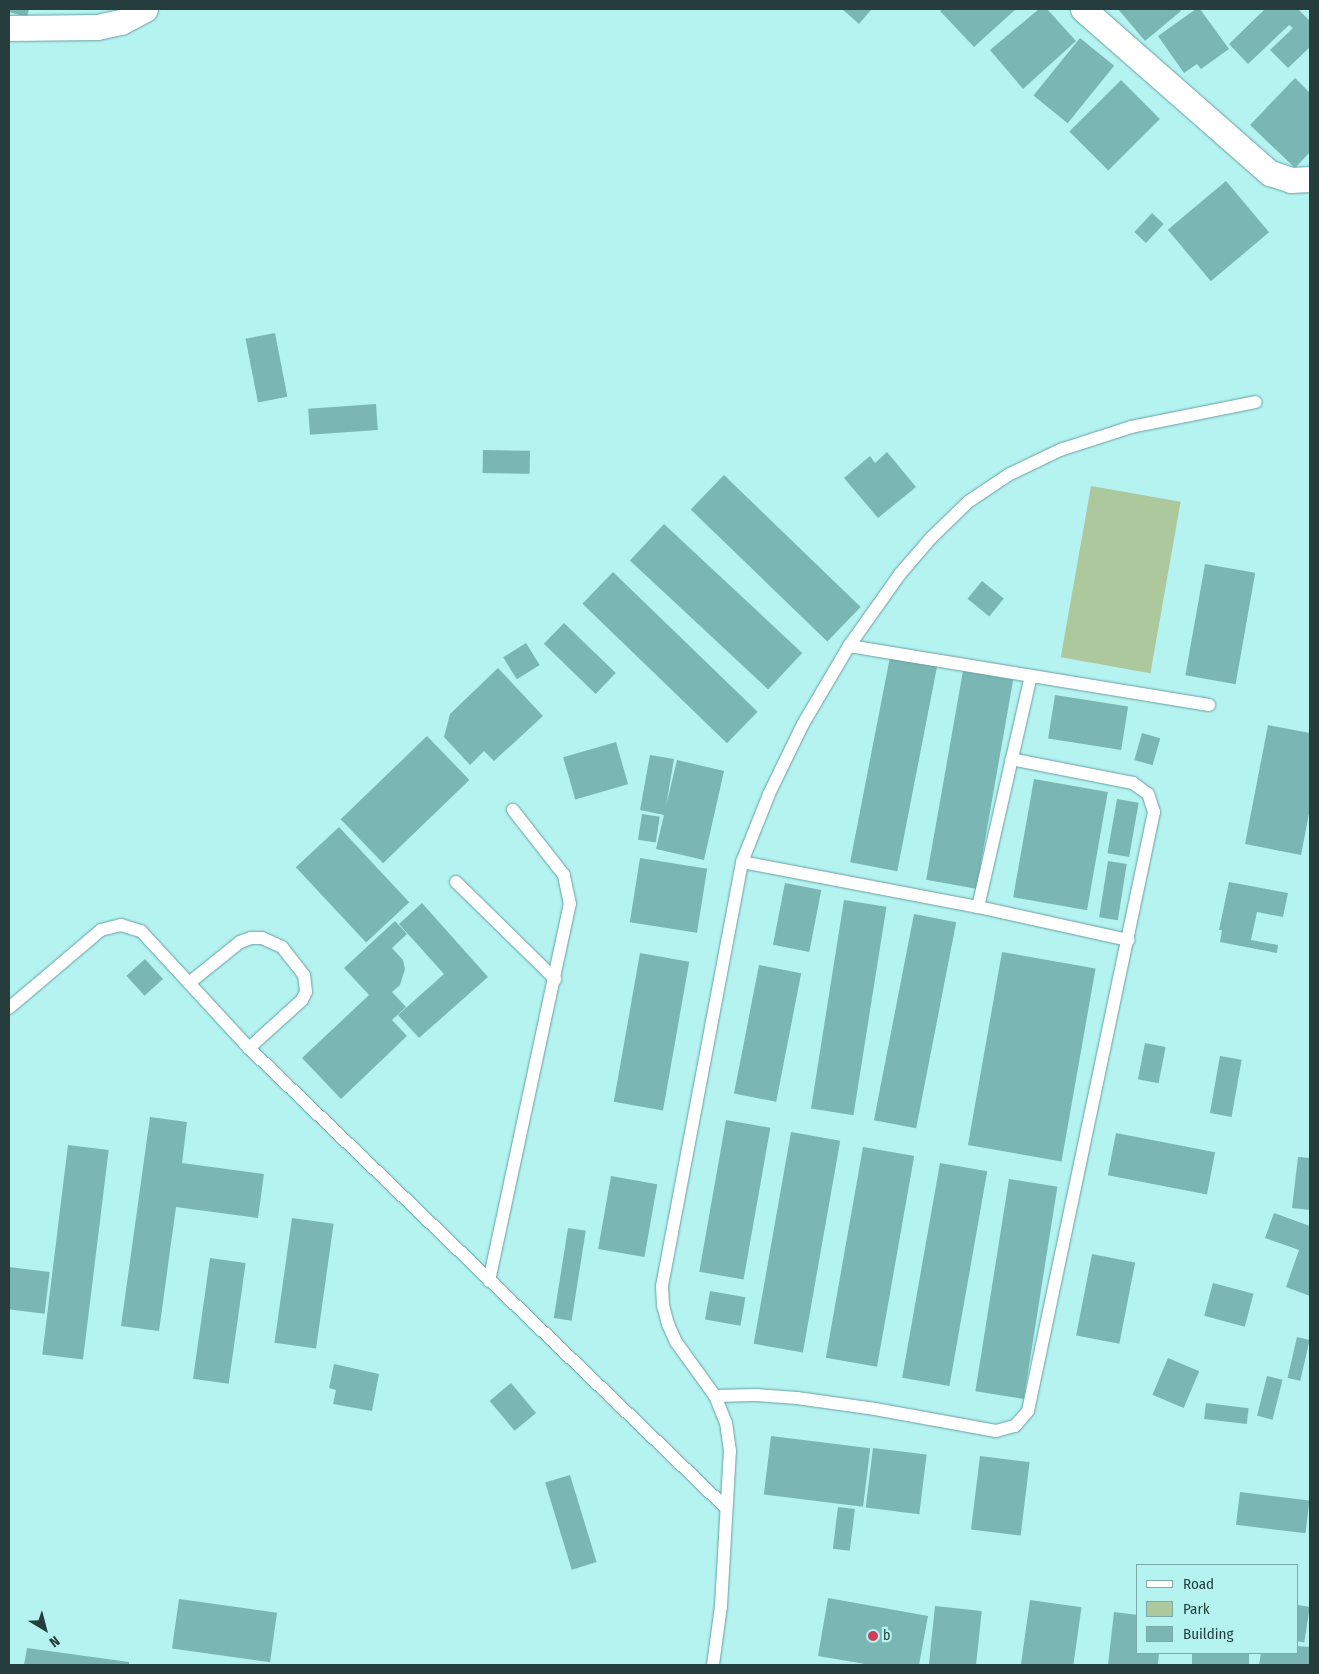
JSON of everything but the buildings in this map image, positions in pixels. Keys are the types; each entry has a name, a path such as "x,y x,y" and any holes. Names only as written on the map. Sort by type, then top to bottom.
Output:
{"street":[{"path":"9,28 97,27 121,22 144,9"},
{"path":"1082,9 1270,173 1291,180 1310,179"}],"lane":[{"path":"713,1665 721,1606 730,1451 726,1423 715,1396 676,1342 665,1315 662,1286 742,862 769,794 803,724 849,646 900,574 931,538 968,502 1008,475 1060,450 1131,427 1256,402"},
{"path":"849,646 1209,706"},
{"path":"978,907 1031,676"},
{"path":"715,1396 756,1395 797,1398 875,1409 996,1431 1006,1430 1023,1419 1030,1402 1153,822 1152,803 1148,794 1133,783 1011,759"},
{"path":"489,1281 570,904 569,889 564,875 556,862 513,810"},
{"path":"742,862 978,907 1128,940"},
{"path":"456,882 555,979"},
{"path":"9,1008 92,936 111,926 131,926 141,931 249,1048 726,1508"},
{"path":"188,983 240,942 262,938 282,947 304,974 306,992 302,1000 249,1048"}],"green space":[{"path":"1091,486 1181,502 1150,673 1061,657"}],"place":[{"name":"b","path":"873,1636"}]}
